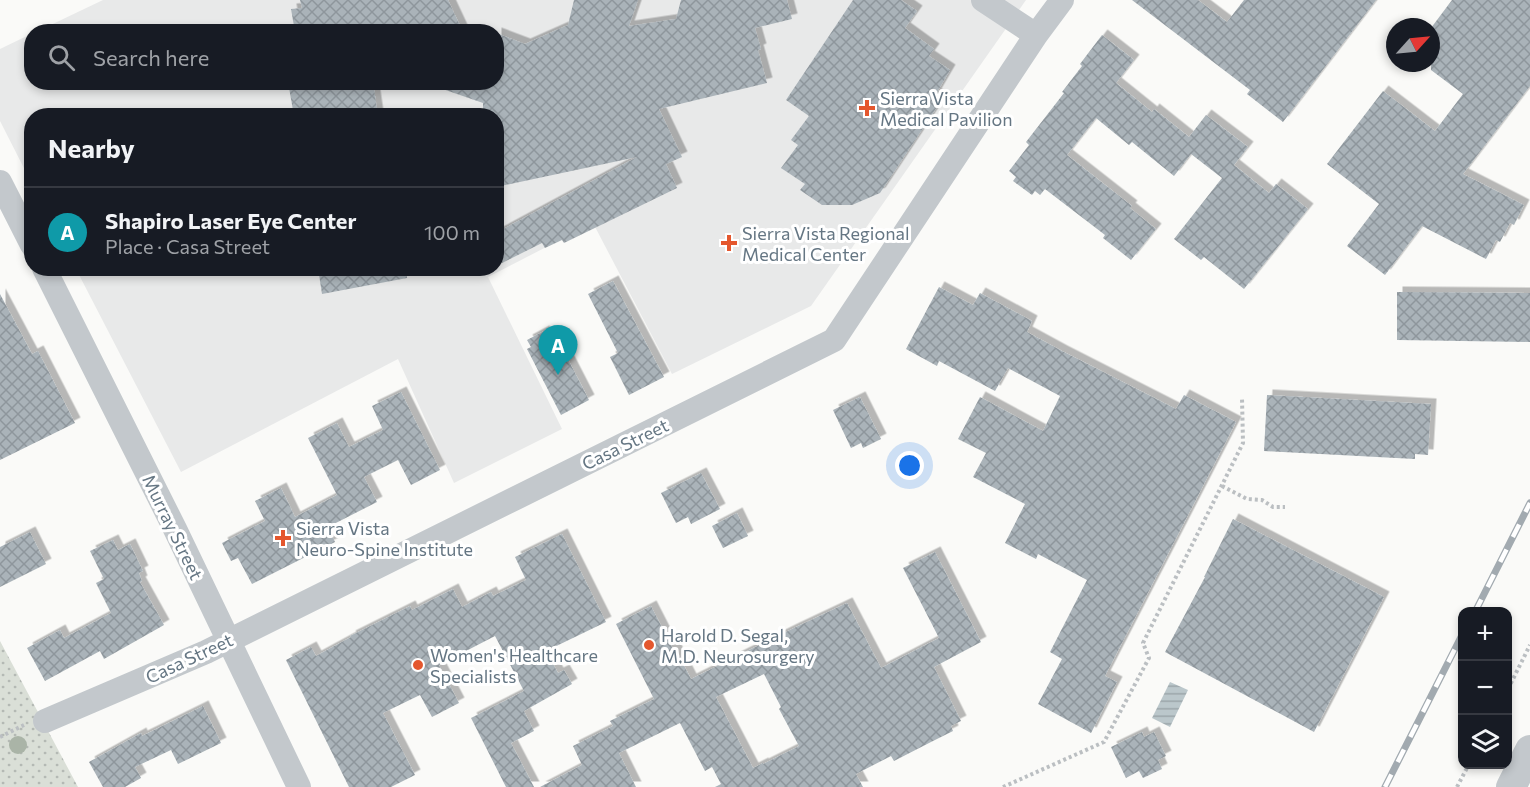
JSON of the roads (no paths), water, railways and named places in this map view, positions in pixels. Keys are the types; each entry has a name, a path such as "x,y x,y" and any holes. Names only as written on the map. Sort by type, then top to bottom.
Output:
{"street":[{"path":"983,0 1036,35"},
{"name":"Casa Street","path":"45,721 197,656 834,340 1036,35 1062,0"},
{"path":"0,182 24,229"},
{"name":"Murray Street","path":"48,276 170,519 299,787"},
{"path":"1511,787 1530,750"}],"railway":[{"path":"1478,607 1530,503"},
{"path":"1385,787 1458,643"}],"place":[{"name":"Sierra Vista Medical Pavilion","path":"867,108"},
{"name":"Sierra Vista Regional Medical Center","path":"729,243"},
{"name":"Shapiro Laser Eye Center","path":"558,375"},
{"name":"Sierra Vista Neuro-Spine Institute","path":"283,538"},
{"name":"Harold D. Segal, M.D. Neurosurgery","path":"649,645"},
{"name":"Women's Healthcare Specialists","path":"418,665"}]}
